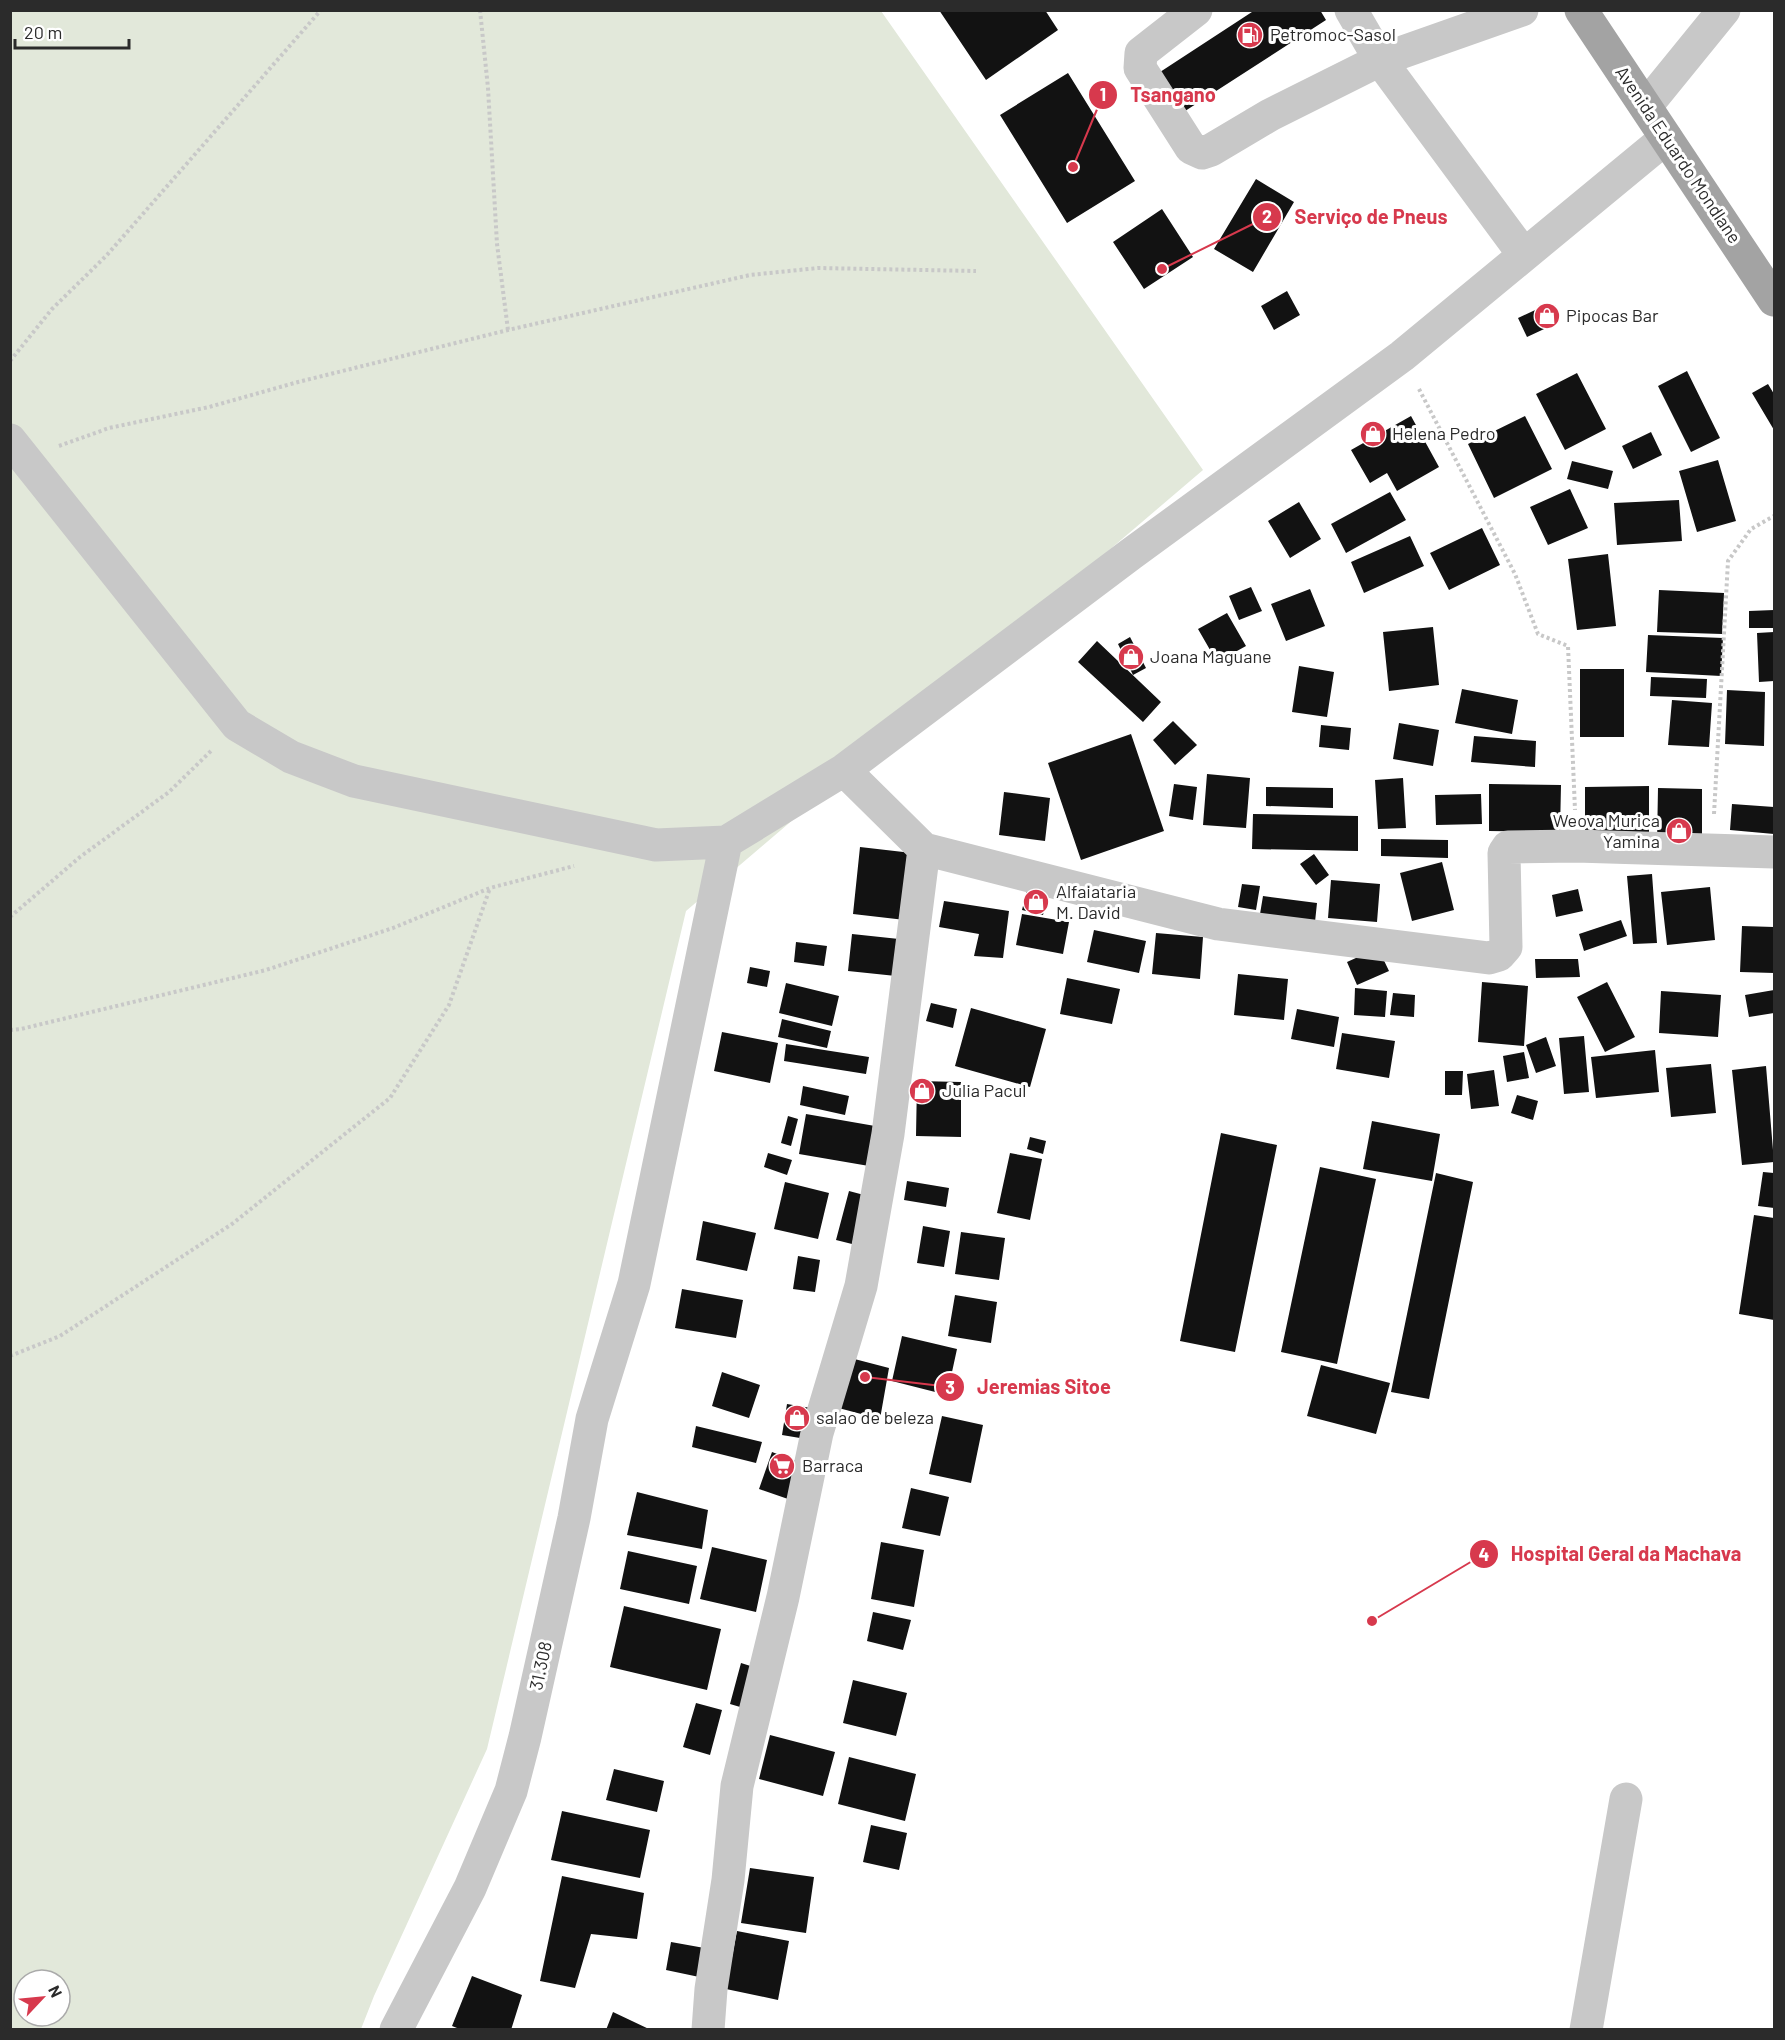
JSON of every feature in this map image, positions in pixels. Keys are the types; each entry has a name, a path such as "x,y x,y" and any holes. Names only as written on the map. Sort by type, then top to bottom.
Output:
{"main road":[{"name":"Avenida Eduardo Mondlane","path":"1581,10 1774,300"}],"street":[{"path":"1196,10 1141,53 1140,68 1191,148 1202,153 1270,115 1380,60 1522,10"},
{"path":"1351,10 1380,60 1524,255"},
{"path":"1646,106 1724,10"},
{"path":"18,450 237,725 291,757 354,781 656,845 726,842 844,770 1131,554 1402,356 1666,138"},
{"path":"844,770 924,849 1218,924 1489,958 1499,955 1506,947 1504,853 1508,847 1576,846 1774,852"},
{"name":"31.308","path":"396,2030 470,1888 511,1791 574,1518 592,1419 634,1284 726,842"},
{"path":"708,2030 711,1989 728,1880 737,1786 783,1597 817,1433 861,1286 888,1134 924,849"},
{"path":"1586,2030 1626,1799"}],"path":[{"path":"10,361 52,309 107,255 321,10"},
{"path":"480,10 488,88 497,244 508,330"},
{"path":"18,450 209,407 298,382 508,330 750,275 818,268 976,271"},
{"path":"1402,356 1515,574 1538,634 1568,646 1576,846"},
{"path":"1712,850 1728,561 1751,529 1774,516"},
{"path":"10,917 80,857 169,792 237,725"},
{"path":"10,1030 266,970 393,927 490,888 579,865"},
{"path":"10,1356 60,1336 232,1224 390,1098 449,1005 490,888"}],"shaded area":[{"path":"11,11 881,11 1203,470 686,911 487,1749 361,2029 11,2030"}],"building":[{"path":"939,10 1045,10 1058,30 986,80"},
{"path":"1255,10 1320,10 1326,20 1182,113 1157,74"},
{"path":"1068,73 1135,181 1067,223 1000,115"},
{"path":"1256,179 1294,202 1253,272 1214,249"},
{"path":"1162,209 1193,257 1144,289 1113,242"},
{"path":"1287,291 1300,315 1274,330 1261,306"},
{"path":"1548,304 1557,323 1527,337 1518,318"},
{"path":"1687,371 1720,438 1691,452 1658,386"},
{"path":"1577,373 1606,429 1565,450 1536,394"},
{"path":"1768,384 1774,394 1774,430 1752,393"},
{"path":"1411,416 1439,467 1397,491 1387,473 1370,483 1351,450"},
{"path":"1525,416 1552,469 1494,498 1468,444"},
{"path":"1651,432 1662,455 1633,469 1622,446"},
{"path":"1718,460 1736,521 1697,532 1679,471"},
{"path":"1572,461 1613,471 1608,489 1567,479"},
{"path":"1570,489 1588,528 1548,545 1530,507"},
{"path":"1390,492 1406,520 1346,553 1331,524"},
{"path":"1679,500 1682,541 1617,545 1614,503"},
{"path":"1299,502 1321,539 1290,558 1268,521"},
{"path":"1482,528 1500,565 1449,590 1430,553"},
{"path":"1410,536 1424,566 1364,593 1351,562"},
{"path":"1608,554 1616,626 1577,630 1568,559"},
{"path":"1251,587 1262,611 1239,620 1229,596"},
{"path":"1310,589 1325,626 1286,641 1271,604"},
{"path":"1659,590 1724,593 1722,634 1657,632"},
{"path":"1774,610 1774,628 1749,628 1749,611"},
{"path":"1227,613 1246,646 1217,662 1198,629"},
{"path":"1433,627 1439,685 1389,691 1383,632"},
{"path":"1774,632 1774,681 1759,682 1757,633"},
{"path":"1648,635 1723,638 1721,676 1646,672"},
{"path":"1130,637 1146,668 1133,675 1118,644"},
{"path":"1097,641 1161,702 1143,722 1078,662"},
{"path":"1299,666 1334,672 1327,717 1292,712"},
{"path":"1580,669 1624,669 1624,737 1580,737"},
{"path":"1651,677 1707,679 1706,698 1650,696"},
{"path":"1462,689 1518,700 1512,734 1455,723"},
{"path":"1727,690 1765,692 1764,746 1725,744"},
{"path":"1672,700 1712,703 1709,747 1668,745"},
{"path":"1173,721 1197,745 1175,765 1153,740"},
{"path":"1399,723 1439,730 1433,766 1393,759"},
{"path":"1321,725 1351,728 1349,750 1319,747"},
{"path":"1131,734 1164,831 1081,860 1048,763"},
{"path":"1474,736 1536,741 1535,767 1471,762"},
{"path":"1207,774 1250,778 1246,828 1203,825"},
{"path":"1403,778 1406,828 1378,829 1375,780"},
{"path":"1174,784 1197,787 1193,820 1169,816"},
{"path":"1489,784 1561,785 1560,832 1489,831"},
{"path":"1649,786 1649,840 1585,840 1585,787"},
{"path":"1266,787 1333,788 1333,808 1266,806"},
{"path":"1658,788 1702,789 1702,844 1657,843"},
{"path":"1004,792 1050,798 1045,841 999,835"},
{"path":"1481,794 1482,824 1436,825 1435,795"},
{"path":"1732,804 1774,807 1774,834 1730,830"},
{"path":"1253,814 1358,816 1358,851 1252,849"},
{"path":"1381,839 1448,840 1448,858 1381,856"},
{"path":"860,847 912,853 905,920 853,914"},
{"path":"1314,854 1329,875 1316,885 1300,864"},
{"path":"1442,862 1454,910 1412,921 1400,873"},
{"path":"1652,874 1657,943 1633,944 1627,876"},
{"path":"1331,880 1380,884 1377,922 1328,918"},
{"path":"1242,884 1260,886 1256,910 1238,907"},
{"path":"1710,887 1715,940 1667,945 1661,892"},
{"path":"1578,889 1583,911 1556,917 1552,895"},
{"path":"1027,890 1048,894 1043,915 1022,910"},
{"path":"1263,896 1317,903 1315,922 1260,914"},
{"path":"944,901 1009,911 1003,958 974,956 979,934 939,927"},
{"path":"1022,914 1069,922 1063,954 1016,945"},
{"path":"1621,920 1627,936 1584,951 1579,934"},
{"path":"1742,926 1774,927 1774,973 1740,972"},
{"path":"1094,930 1146,941 1139,973 1087,962"},
{"path":"1156,933 1203,937 1200,979 1152,974"},
{"path":"852,934 899,939 896,976 848,971"},
{"path":"796,942 827,946 824,966 794,962"},
{"path":"1378,948 1389,971 1357,985 1347,962"},
{"path":"1535,959 1578,959 1580,977 1536,978"},
{"path":"750,967 770,971 767,987 747,983"},
{"path":"1238,974 1288,979 1284,1020 1234,1015"},
{"path":"1067,978 1120,989 1112,1024 1060,1014"},
{"path":"1482,982 1528,986 1524,1046 1478,1042"},
{"path":"1607,982 1635,1037 1605,1052 1577,997"},
{"path":"786,983 839,996 832,1026 779,1013"},
{"path":"1355,988 1387,991 1385,1017 1354,1015"},
{"path":"1774,990 1774,1013 1749,1017 1745,995"},
{"path":"1661,991 1721,995 1718,1037 1659,1033"},
{"path":"1393,993 1415,995 1414,1017 1390,1015"},
{"path":"931,1003 957,1009 953,1028 926,1021"},
{"path":"971,1008 1046,1029 1030,1087 955,1066"},
{"path":"1297,1009 1339,1017 1334,1047 1291,1039"},
{"path":"782,1019 831,1031 827,1048 778,1037"},
{"path":"722,1032 778,1043 770,1083 714,1071"},
{"path":"1342,1033 1395,1041 1389,1078 1336,1069"},
{"path":"1584,1036 1589,1092 1564,1094 1559,1038"},
{"path":"1546,1037 1556,1066 1536,1073 1526,1045"},
{"path":"786,1044 869,1057 866,1074 784,1061"},
{"path":"1655,1050 1659,1092 1596,1098 1591,1057"},
{"path":"1524,1052 1529,1078 1507,1082 1503,1056"},
{"path":"1711,1064 1716,1113 1671,1117 1666,1068"},
{"path":"1766,1066 1774,1162 1742,1165 1732,1070"},
{"path":"1494,1070 1499,1106 1471,1109 1467,1074"},
{"path":"1445,1071 1463,1071 1462,1095 1445,1095"},
{"path":"917,1081 961,1082 961,1137 916,1136"},
{"path":"803,1086 849,1096 845,1115 800,1105"},
{"path":"1517,1095 1538,1101 1533,1120 1511,1113"},
{"path":"806,1114 875,1126 869,1166 799,1154"},
{"path":"788,1116 798,1119 791,1146 781,1143"},
{"path":"1372,1121 1440,1134 1432,1181 1363,1169"},
{"path":"1221,1133 1277,1145 1235,1352 1180,1341"},
{"path":"1030,1137 1046,1141 1043,1154 1027,1149"},
{"path":"768,1153 792,1160 787,1175 764,1167"},
{"path":"1010,1153 1042,1159 1030,1220 997,1213"},
{"path":"1320,1167 1376,1179 1337,1364 1281,1352"},
{"path":"1763,1172 1774,1173 1774,1208 1758,1206"},
{"path":"1436,1173 1473,1182 1429,1399 1391,1392"},
{"path":"907,1181 949,1188 946,1207 904,1200"},
{"path":"785,1182 829,1193 818,1239 774,1229"},
{"path":"849,1191 864,1195 852,1244 836,1240"},
{"path":"1754,1215 1774,1218 1774,1320 1739,1314"},
{"path":"703,1221 756,1233 747,1271 696,1260"},
{"path":"923,1226 950,1231 944,1267 917,1263"},
{"path":"961,1232 1005,1238 999,1280 955,1274"},
{"path":"798,1256 820,1260 815,1292 793,1289"},
{"path":"682,1289 743,1300 736,1338 675,1328"},
{"path":"955,1295 997,1302 991,1343 948,1336"},
{"path":"902,1336 957,1349 947,1395 892,1381"},
{"path":"843,1356 889,1368 880,1419 831,1406"},
{"path":"1321,1365 1390,1383 1376,1434 1307,1416"},
{"path":"722,1372 760,1385 749,1418 712,1406"},
{"path":"787,1404 811,1408 806,1439 782,1435"},
{"path":"942,1416 983,1425 971,1483 929,1474"},
{"path":"696,1426 762,1442 756,1463 692,1447"},
{"path":"772,1452 801,1463 788,1499 759,1489"},
{"path":"911,1488 949,1497 940,1536 902,1528"},
{"path":"637,1492 708,1510 702,1549 627,1535"},
{"path":"881,1542 924,1550 914,1607 871,1599"},
{"path":"712,1547 767,1560 756,1612 700,1599"},
{"path":"628,1551 697,1566 689,1604 620,1589"},
{"path":"624,1606 721,1629 707,1690 610,1667"},
{"path":"873,1612 911,1620 903,1650 867,1641"},
{"path":"741,1663 760,1669 747,1709 730,1704"},
{"path":"853,1680 907,1693 896,1736 843,1723"},
{"path":"696,1703 722,1710 710,1755 683,1747"},
{"path":"770,1735 835,1752 823,1796 759,1779"},
{"path":"849,1757 916,1774 905,1821 838,1804"},
{"path":"614,1769 664,1781 657,1812 606,1800"},
{"path":"562,1811 650,1830 640,1878 551,1860"},
{"path":"871,1825 907,1833 899,1870 863,1862"},
{"path":"750,1868 814,1877 806,1933 741,1923"},
{"path":"562,1876 644,1893 637,1939 591,1934 575,1988 540,1981"},
{"path":"737,1931 789,1941 778,2000 726,1989"},
{"path":"671,1942 710,1949 704,1978 666,1970"},
{"path":"472,1976 522,1995 511,2030 462,2030 452,2026"},
{"path":"613,2012 651,2030 606,2030"}],"place":[{"name":"Petromoc-Sasol","path":"1250,35"},
{"name":"Tsangano","path":"1073,167"},
{"name":"Serviço de Pneus","path":"1162,269"},
{"name":"Pipocas Bar","path":"1547,316"},
{"name":"Helena Pedro","path":"1373,434"},
{"name":"Joana Maguane","path":"1131,657"},
{"name":"Weova Murica Yamina","path":"1679,831"},
{"name":"Alfaiataria M. David","path":"1036,902"},
{"name":"Julia Pacul","path":"922,1091"},
{"name":"Jeremias Sitoe","path":"865,1377"},
{"name":"salao de beleza","path":"797,1418"},
{"name":"Barraca","path":"782,1466"},
{"name":"Hospital Geral da Machava","path":"1372,1621"}]}
